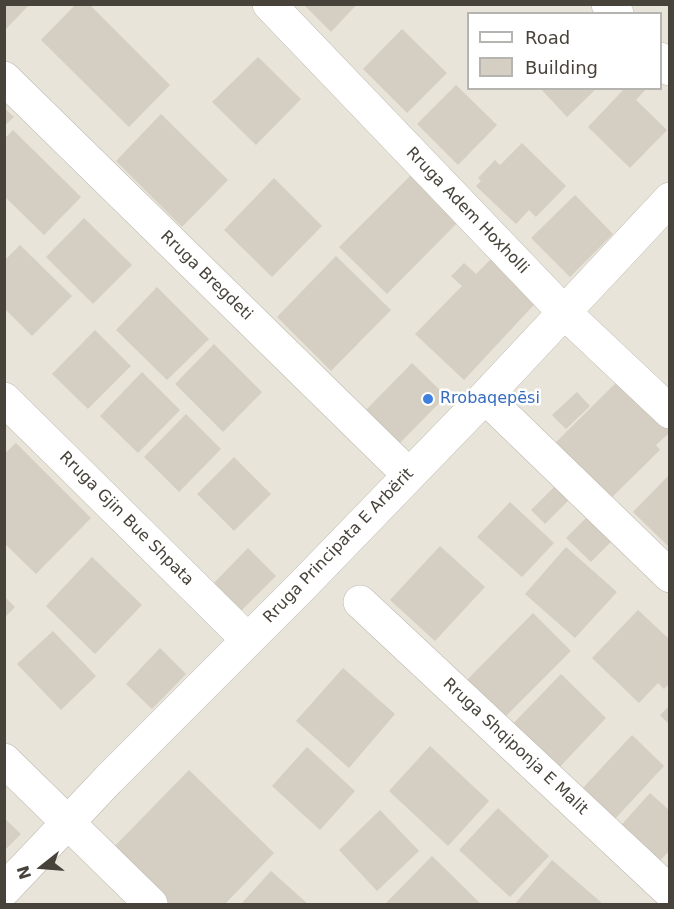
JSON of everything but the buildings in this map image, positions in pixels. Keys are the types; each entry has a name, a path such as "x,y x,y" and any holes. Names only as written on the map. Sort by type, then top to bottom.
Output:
{"street":[{"name":"Rruga Adem Hoxholli","path":"269,4 564,312 669,412"},
{"name":"Rruga Bregdeti","path":"4,78 408,474"},
{"name":"Rruga Principata E Arbërit","path":"4,890 485,397 669,199"},
{"path":"485,397 669,576"},
{"name":"Rruga Gjin Bue Shpata","path":"4,399 248,640"},
{"name":"Rruga Shqiponja E Malit","path":"360,602 669,892"},
{"path":"4,760 151,904"}],"shaded area":[{"path":"5,5 669,5 669,904 5,904"}],"place":[{"name":"Rrobaqepēsi","path":"428,399"}]}
